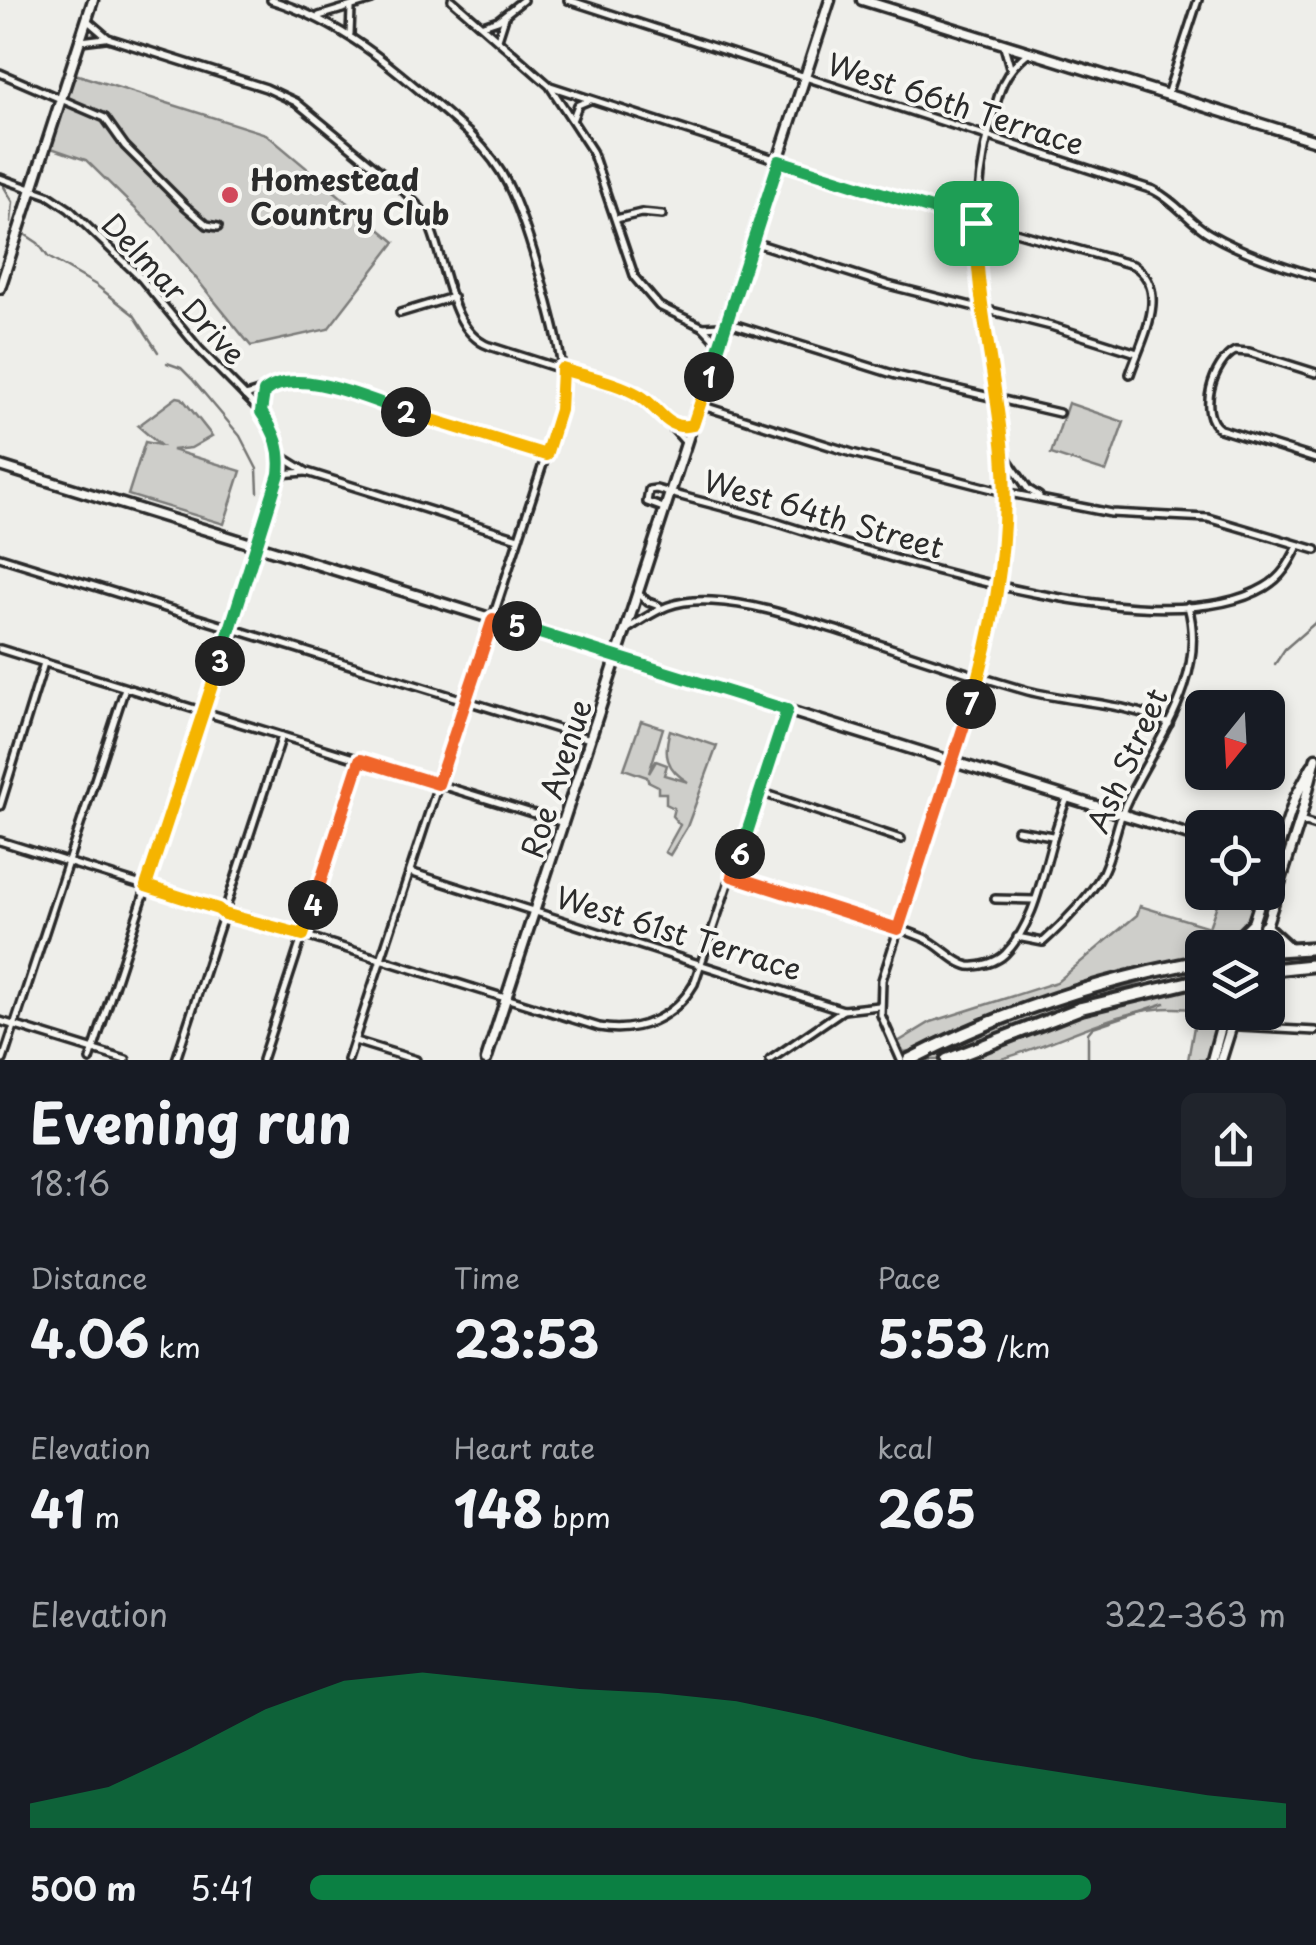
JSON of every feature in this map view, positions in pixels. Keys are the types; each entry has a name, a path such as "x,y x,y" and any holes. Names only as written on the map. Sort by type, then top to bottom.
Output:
{"highway":[{"path":"1247,930 1252,925"},
{"path":"1266,927 1290,950"},
{"path":"1285,950 1316,948"},
{"path":"1285,968 1316,964"},
{"path":"908,1060 999,1018 1055,998 1109,981 1185,965"},
{"path":"947,1060 1080,1008 1185,984"}],"main road":[{"path":"0,288 93,0"},
{"name":"Roe Avenue","path":"486,1060 830,0"},
{"path":"862,0 1316,141"},
{"path":"0,466 1185,834"},
{"path":"1285,864 1315,760"},
{"path":"1285,822 1315,760"},
{"path":"1250,930 1257,910"},
{"path":"1265,930 1271,910"},
{"path":"1212,1060 1221,1030"},
{"path":"1221,1060 1231,1030"}],"street":[{"path":"271,0 316,16 350,34 472,135 500,170 521,216 562,369 560,410 348,1060"},
{"path":"316,16 372,0"},
{"path":"452,0 550,86 573,118 592,151 628,264 646,294 668,312 703,327 719,344"},
{"path":"482,25 506,14 523,0"},
{"name":"West 66th Terrace","path":"568,0 1153,190 1174,201 1207,232 1255,255 1316,276"},
{"path":"1167,95 1198,0"},
{"path":"350,34 351,9"},
{"path":"498,39 506,14"},
{"path":"86,20 108,38 266,88 305,109 421,209 433,229 463,325 476,340 641,396 687,444"},
{"path":"80,41 108,38"},
{"path":"1003,44 1010,67"},
{"path":"901,1060 879,1006 882,980 979,676 998,584 1003,452 982,310 976,223 988,136 1010,67 1029,52"},
{"path":"0,74 105,118 126,146 185,206 208,225 218,227"},
{"path":"550,86 976,223 1125,262 1142,271 1151,284 1153,300 1130,374"},
{"path":"573,118 578,105 593,99"},
{"name":"Delmar Drive","path":"0,178 59,201 141,278 200,350 261,412 271,426 281,456"},
{"path":"615,220 642,213 662,214"},
{"path":"753,242 904,290 1051,326 1137,353"},
{"path":"400,313 453,296"},
{"path":"703,327 726,324 896,375 1059,412"},
{"path":"1316,373 1240,350 1227,355 1207,410 1214,425 1316,459"},
{"path":"245,396 264,392 278,383 308,381 546,455"},
{"path":"261,412 264,392"},
{"path":"700,404 852,453 1004,492 1124,515 1208,518 1316,550"},
{"path":"671,425 693,425"},
{"path":"1003,452 1028,489 1046,500"},
{"path":"90,1060 258,546 281,456 307,472 519,538"},
{"path":"279,474 307,472"},
{"name":"Roe Avenue","path":"666,509 649,504 646,495 651,489 671,493"},
{"name":"West 64th Street","path":"671,493 998,584 1104,605 1188,606 1225,602 1262,589 1282,574 1298,546"},
{"path":"0,558 591,740"},
{"path":"639,594 653,605 699,600 738,604 796,618 979,676 1043,694 1142,713 1169,724"},
{"path":"628,629 662,606"},
{"name":"Ash Street","path":"1017,937 1043,942 1101,876 1122,814 1169,724 1185,684 1190,660 1188,606"},
{"path":"0,648 564,823"},
{"path":"0,806 44,662"},
{"path":"3,1060 125,688"},
{"path":"0,841 224,914 585,1022 621,1029 660,1018 690,991 703,963 787,710"},
{"path":"176,1060 282,736"},
{"path":"262,1060 360,760"},
{"path":"760,792 901,839"},
{"path":"732,876 936,943 969,966 994,961 1008,951 1034,900 1068,797"},
{"path":"1300,821 1316,826"},
{"path":"1017,830 1052,836"},
{"name":"West 61st Terrace","path":"410,872 843,1010 879,1006"},
{"path":"995,899 1034,900"},
{"path":"770,1060 843,1010"},
{"path":"0,1021 126,1060"},
{"path":"1285,1029 1316,1031"},
{"path":"355,1041 416,1060"}],"shaded area":[{"name":"Homestead Country Club","path":"75,74 266,134 395,242 328,329 251,346 157,230 86,160 51,148"},
{"path":"177,397 182,398 212,436 191,448 172,450 241,471 224,524 128,495 145,442 160,445 138,426"},
{"path":"1068,403 1124,422 1106,472 1051,454"},
{"path":"641,721 663,728 649,773 656,761 667,765 664,775 688,782 668,760 670,730 717,746 687,827 670,855 665,852 680,825 672,816 674,808 666,804 666,793 658,793 658,786 647,777 624,769"},
{"path":"1140,906 1209,927 1215,910 1251,910 1240,930 1185,930 1185,958 1053,992 910,1051 904,1052 898,1042 931,1022 1057,982 1137,915"},
{"path":"1154,976 1026,1021 937,1060 920,1060 1040,1008"},
{"path":"1185,989 1185,1009 1147,1010 1122,1016 1001,1059 962,1060 1060,1021"},
{"path":"1193,1030 1218,1030 1210,1060 1188,1060"}],"waterway":[{"path":"3,185 13,202 11,222"},
{"path":"26,235 48,257 96,285 134,315 158,352"},
{"path":"167,363 181,368 240,436 257,469 258,492"},
{"path":"1275,664 1285,649 1316,622"},
{"path":"1088,1060 1088,1033 1093,1027 1165,1003"}],"place":[{"name":"Homestead Country Club","path":"230,195"}],"route":[{"path":"779,161 976,223 977,273 1003,452 998,584 976,686 898,929 732,876 787,710 493,619 438,784 360,760 303,935 232,913 224,914 146,886 279,474 281,456 260,405 269,387 308,381 546,455 560,410 562,369 630,390 647,400 671,425 687,427 693,425 779,161"}]}
